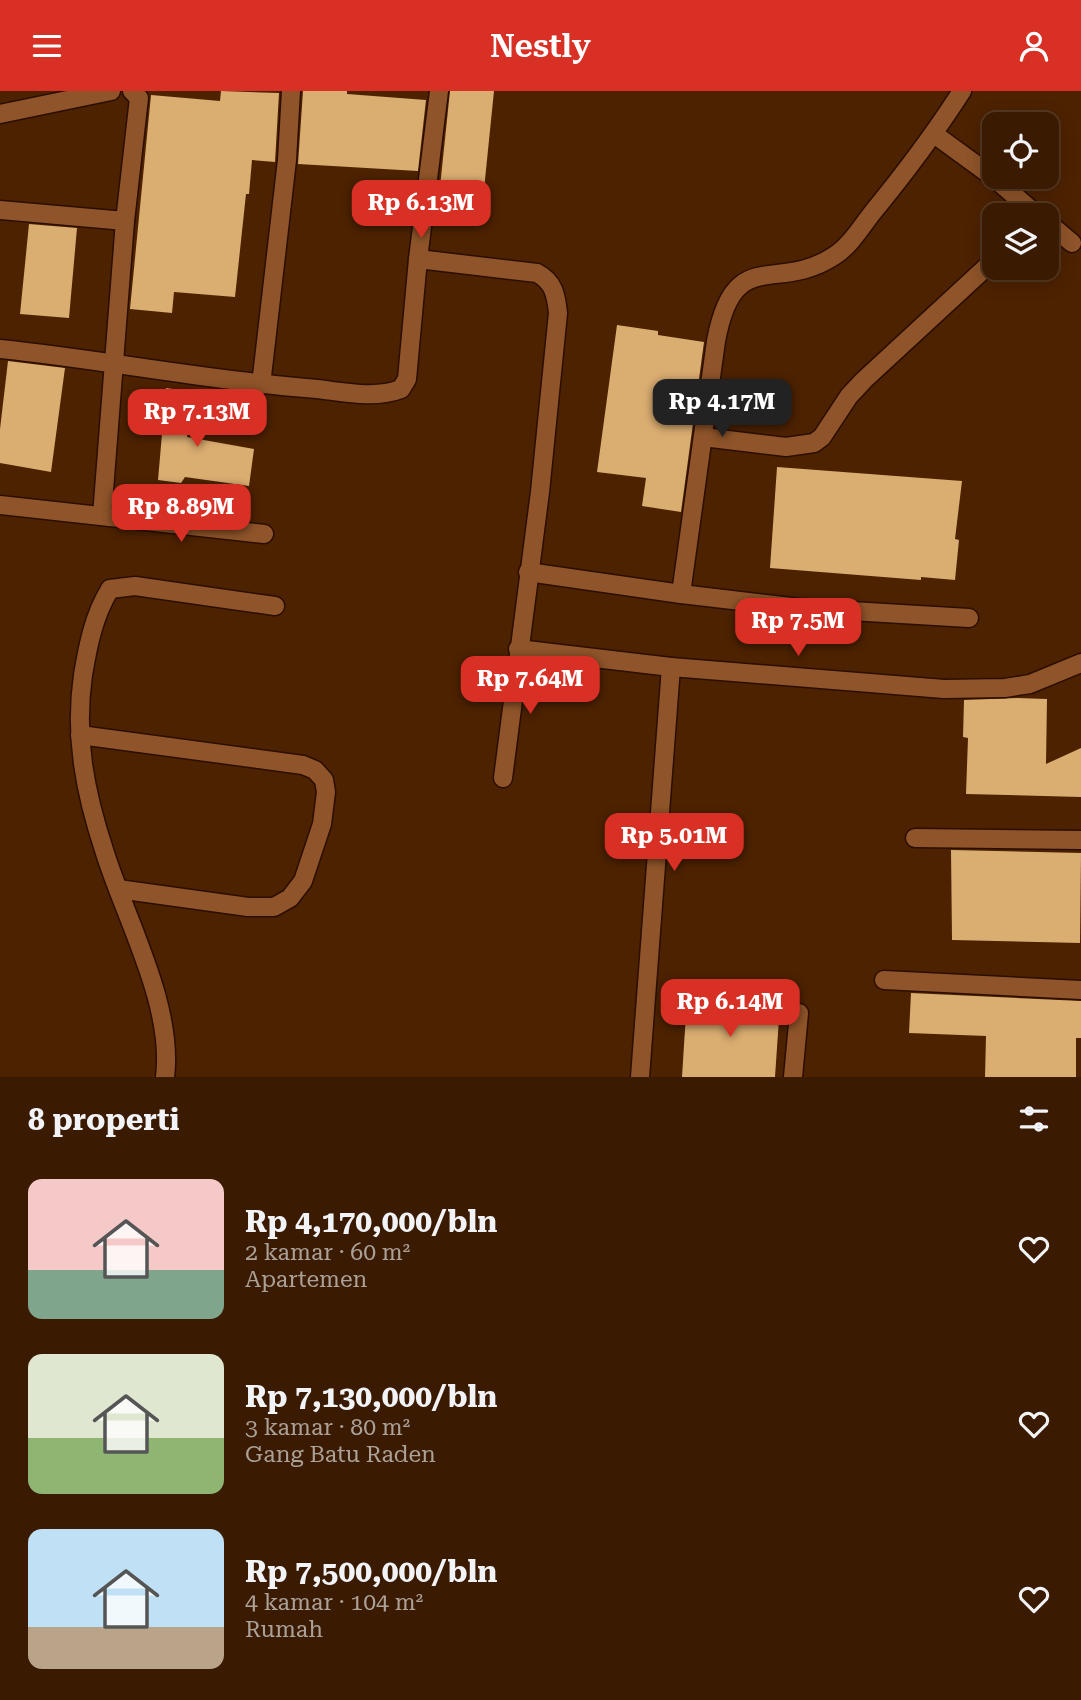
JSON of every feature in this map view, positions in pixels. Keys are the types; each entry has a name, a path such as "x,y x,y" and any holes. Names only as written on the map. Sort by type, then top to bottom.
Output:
{"street":[{"path":"0,114 111,91"},
{"path":"102,516 125,221 139,99 132,91"},
{"path":"261,385 287,160 291,91"},
{"path":"0,349 261,385 377,394 401,389 407,379 409,367 418,259 439,91"},
{"path":"681,594 720,321 730,295 741,283 760,276 818,265 850,242 934,134 962,91"},
{"path":"934,134 993,177 1023,203"},
{"path":"0,210 125,221"},
{"path":"1059,232 1072,243"},
{"path":"418,259 537,273 546,278 554,291 558,313 540,492 503,778"},
{"path":"703,437 786,447 814,443 828,429 849,396 864,380 982,271"},
{"path":"0,505 264,534"},
{"path":"528,572 800,608 969,618"},
{"path":"165,1077 167,1059 161,1020 147,964 104,853 85,776 78,708 86,656 99,607 110,589 135,586 275,606"},
{"path":"518,649 671,667 944,689 1005,688 1030,684 1081,663"},
{"path":"640,1077 671,667"},
{"path":"80,735 303,765 315,770 324,780 327,792 322,824 303,881 289,898 274,907 248,907 118,889"},
{"path":"915,838 1081,840"},
{"path":"884,980 1081,989"},
{"path":"793,1077 799,1013"}],"building":[{"path":"221,91 279,93 275,162 252,160 235,297 174,292 172,313 130,309 151,95 220,101"},
{"path":"303,91 347,91 347,94 426,100 418,171 298,164"},
{"path":"450,91 494,91 482,209 438,206"},
{"path":"29,224 77,228 69,318 20,314"},
{"path":"617,325 704,342 681,512 642,506 646,478 597,472"},
{"path":"8,361 65,368 51,472 0,463 0,429"},
{"path":"166,388 193,392 187,437 254,449 249,486 185,477 181,483 158,480"},
{"path":"777,467 962,481 955,539 959,540 955,580 921,577 921,580 770,568"},
{"path":"1047,699 1046,764 1081,748 1081,797 966,794 968,738 963,737 964,700"},
{"path":"951,850 1081,853 1080,943 952,940"},
{"path":"911,993 1081,1001 1081,1038 1076,1038 1076,1077 985,1077 986,1036 909,1033"},
{"path":"687,998 780,1004 775,1077 682,1077"}]}
